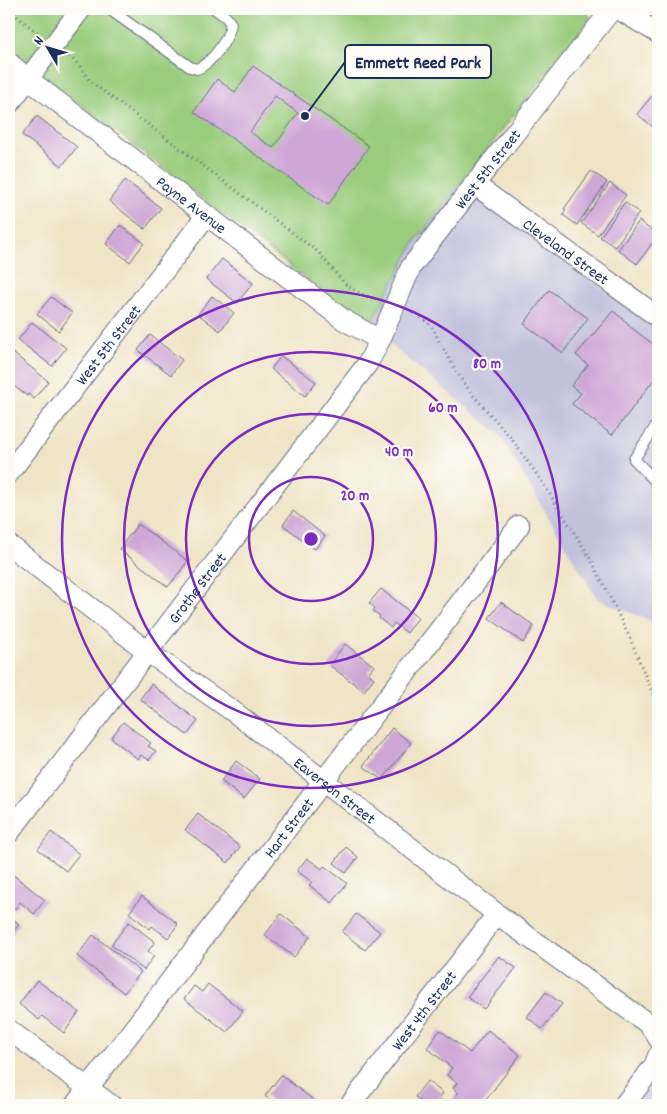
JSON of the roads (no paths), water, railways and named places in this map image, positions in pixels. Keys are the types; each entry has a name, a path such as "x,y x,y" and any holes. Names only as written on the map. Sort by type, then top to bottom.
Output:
{"street":[{"path":"9,104 81,9"},
{"name":"West 5th Street","path":"380,340 411,267 612,9"},
{"path":"618,9 658,33"},
{"name":"Payne Avenue","path":"9,63 28,80 344,320 380,340"},
{"name":"Cleveland Street","path":"474,184 658,317"},
{"name":"West 5th Street","path":"9,473 206,216"},
{"name":"Grothe Street","path":"9,833 368,363 380,340"},
{"name":"Hart Street","path":"75,1105 519,526"},
{"name":"Eaverson Street","path":"9,545 148,652 234,712 497,914 647,1023 658,1038"},
{"name":"West 4th Street","path":"350,1105 497,914"},
{"path":"9,1030 111,1105"},
{"path":"624,1105 654,1066 658,1056"}],"lane":[{"path":"109,9 190,67 197,69 204,66 214,55 229,32 230,24 226,17 215,9"},
{"path":"658,423 634,459 658,484"}],"place":[{"name":"Emmett Reed Park","path":"305,116"}]}
